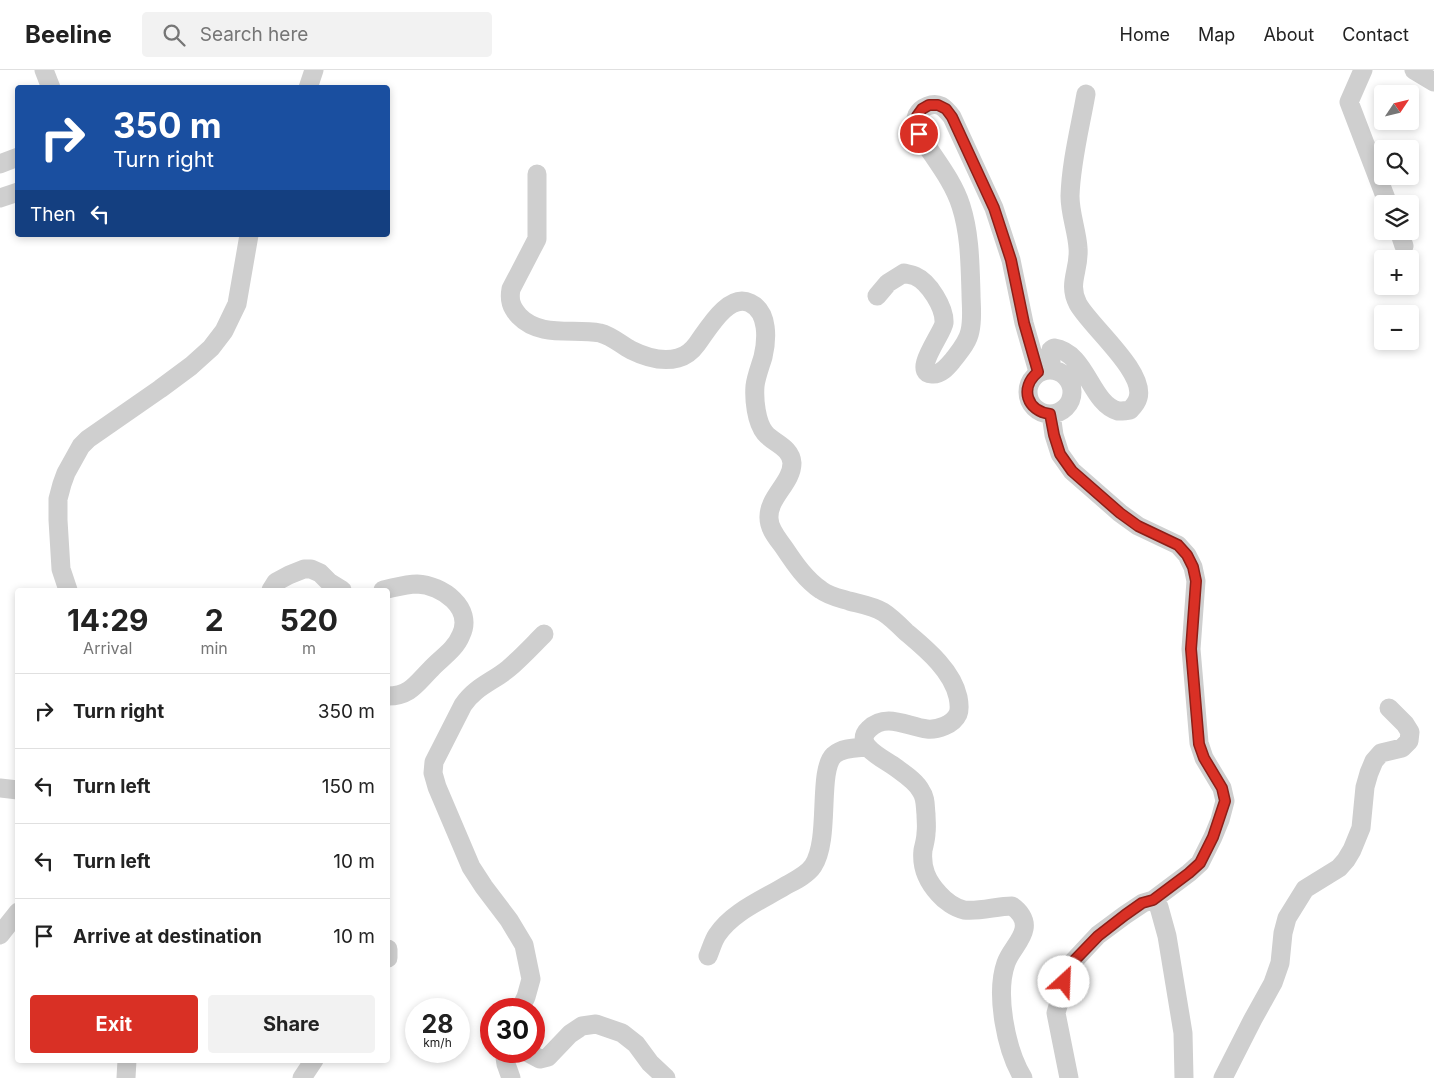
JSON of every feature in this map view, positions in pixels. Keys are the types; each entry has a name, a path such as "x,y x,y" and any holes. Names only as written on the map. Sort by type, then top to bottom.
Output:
{"street":[{"path":"44,70 50,85"},
{"path":"309,85 314,70"},
{"path":"1363,70 1349,102 1385,195"},
{"path":"1414,70 1434,82"},
{"path":"1045,371 1051,350 1054,348 1058,349 1076,361 1103,402 1109,407 1119,411 1130,410 1139,397 1138,387 1132,373 1114,346 1098,330 1078,304 1072,287 1078,261 1078,248 1072,221 1070,197 1086,94"},
{"path":"877,296 888,283 904,273 921,280 934,295 942,312 944,323 926,358 924,366 929,374 939,373 948,366 965,344 970,332 972,319 970,268 966,230 961,206 954,190 919,134 916,126 917,116 922,109 929,105 938,105 946,109 952,117 994,208 1011,260 1024,323 1045,371"},
{"path":"0,164 15,158"},
{"path":"537,174 537,239 510,289 509,298 512,307 522,319 532,326 566,332 600,333 615,338 630,349 645,356 676,359 685,356 697,344 716,317 735,302 750,302 759,309 766,331 764,354 755,386 756,414 766,435 783,446 792,460 792,468 773,500 768,519 771,528 797,566 811,582 822,591 882,611 930,653 944,670 958,695 959,713 954,720 947,724 929,730 899,721 885,721 874,725 866,733 864,740 872,752 910,779 921,790 925,802 926,833 922,866 934,889 944,900 964,910 1012,906 1019,911 1024,921 1024,929 1006,963 1000,999 1004,1025 1014,1061 1023,1078"},
{"path":"0,198 15,193"},
{"path":"67,588 61,569 58,499 62,484 74,457 88,439 160,389 211,348 224,331 237,304 249,237"},
{"path":"1045,371 1059,371 1066,375 1070,381 1072,396 1065,409 1058,413 1043,413 1037,410 1028,398 1027,391 1032,377 1045,371"},
{"path":"1050,414 1060,454 1072,471 1120,513 1138,526 1178,545 1190,561 1196,581 1191,649 1199,744 1204,758 1222,788 1225,801 1213,837 1200,863 1153,900 1142,903 1098,936 1069,966 1056,1013 1069,1078"},
{"path":"272,588 276,582 289,575 304,569 311,569 320,573 339,588"},
{"path":"390,589 417,584 437,588 450,596 458,605 463,615 465,626 450,652 433,666 413,688 406,693 390,696"},
{"path":"526,998 531,979 524,944 471,867 437,787 433,773 434,762 468,697 475,690 507,670 544,634"},
{"path":"1223,1078 1252,1019 1273,983 1280,963 1283,933 1287,918 1305,889 1339,868 1352,850 1361,828 1366,787 1374,761 1381,753 1402,748 1409,741 1410,732 1405,724 1389,708"},
{"path":"708,956 716,936 730,920 794,881 812,867 821,846 826,770 830,761 838,752 867,747"},
{"path":"0,788 15,790"},
{"path":"1153,900 1159,907 1167,936 1183,1033 1184,1078"},
{"path":"0,935 15,916"},
{"path":"545,1058 548,1057 570,1034 582,1026 596,1024 622,1033 636,1044 650,1063 666,1078"},
{"path":"126,1078 127,1063"},
{"path":"302,1078 312,1063"},
{"path":"506,1063 511,1078"}],"route":[{"path":"919,134 916,126 917,116 922,109 929,105 938,105 946,109 961,134 994,208 1011,260 1024,323 1038,372 1032,377 1029,384 1028,398 1037,410 1050,414 1060,454 1072,471 1120,513 1138,526 1178,545 1187,555 1193,567 1196,581 1191,649 1199,744 1204,758 1222,788 1225,801 1220,820 1200,863 1153,900 1142,903 1098,936 1069,966 1064,982"}]}
